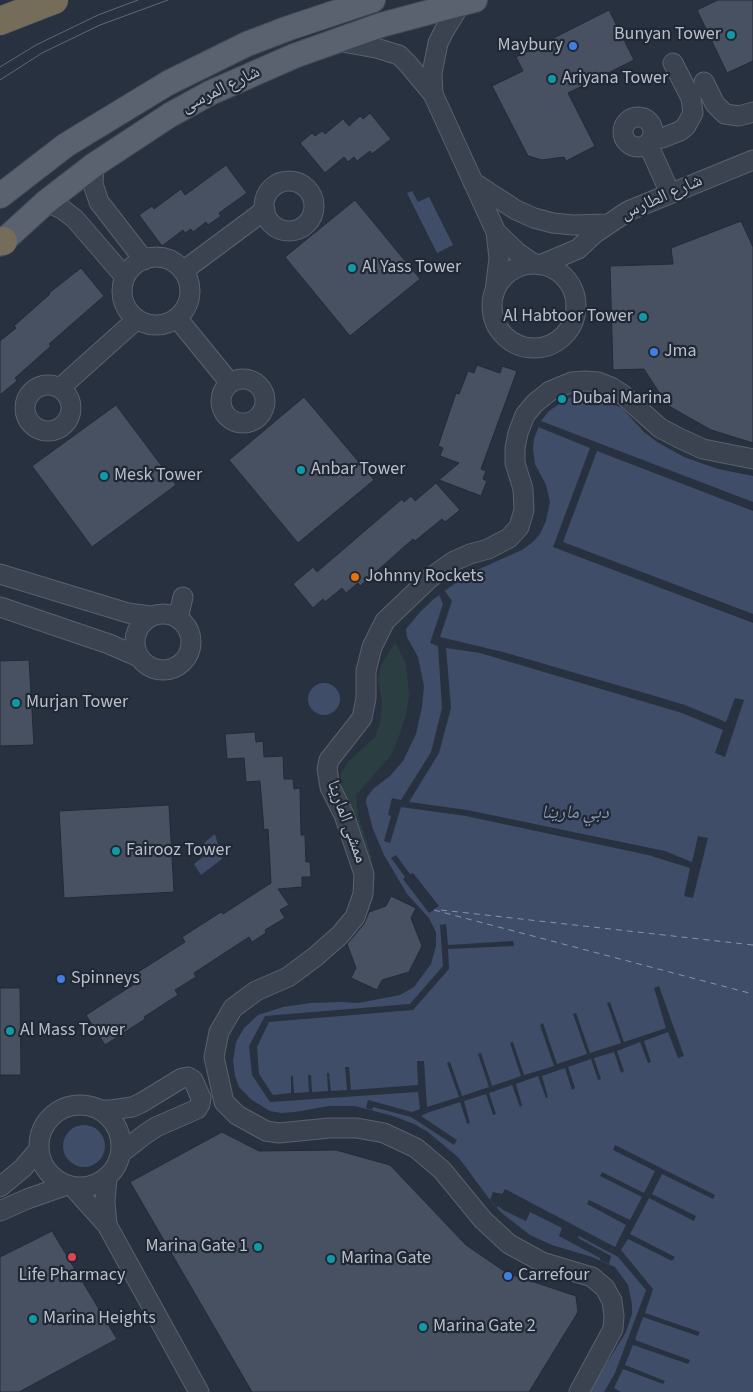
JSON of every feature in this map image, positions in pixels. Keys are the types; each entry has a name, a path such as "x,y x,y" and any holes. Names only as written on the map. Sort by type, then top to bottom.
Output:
{"highway":[{"path":"0,21 54,0"}],"main road":[{"name":"شارع المرسى","path":"0,196 66,145 168,83 247,44 298,24 373,0"},
{"name":"شارع المرسى","path":"1,242 46,202 94,165 147,130 210,93 286,60 381,25 468,2"}],"street":[{"path":"433,94 432,73 438,44 444,31 468,2"},
{"path":"337,41 376,48 399,55 433,94 496,232 499,258 492,304 494,317 499,329 507,338 518,345 531,348 544,347 556,342 569,329 576,312 576,300 572,288 564,277 553,269 537,264 517,252 496,232"},
{"path":"669,65 682,110 680,117 674,123 651,137 670,193"},
{"path":"753,101 737,107 726,104 708,80 715,104 725,114 739,116 753,112"},
{"name":"شارع الطارس","path":"537,264 578,250 584,242 606,224 628,211 753,160"},
{"path":"94,165 93,184 99,202 144,260"},
{"path":"473,182 498,200 534,218 572,225 606,224"},
{"path":"46,202 62,209 75,219 125,277"},
{"path":"182,270 264,210"},
{"path":"572,288 578,250"},
{"path":"154,258 165,259 175,263 182,270 188,280 190,290 184,310 177,318 157,325 146,324 129,312 124,303 122,292 125,277 136,264 154,258"},
{"path":"495,291 501,280 510,272 522,266 537,264"},
{"path":"177,318 230,383"},
{"path":"60,388 137,319"},
{"name":"ممشى المارينا","path":"580,1392 613,1329 612,1301 606,1288 592,1277 542,1262 509,1244 483,1220 442,1170 416,1148 384,1133 357,1128 329,1128 279,1133 266,1131 236,1115 224,1102 214,1057 219,1032 233,1008 256,991 288,976 315,957 340,935 355,917 363,894 364,874 344,816 330,787 327,769 329,760 362,718 366,698 366,671 372,647 385,621 430,578 454,561 488,549 508,538 519,527 524,510 523,489 515,463 515,448 525,415 535,403 550,391 572,382 585,380 598,382 622,394 660,428 679,438 703,449 753,459"},
{"path":"0,574 128,613 150,616 169,614 178,618 186,626 191,636 191,648 187,657 171,669 146,668 115,646 0,607"},
{"path":"178,618 183,597"},
{"path":"146,668 136,648 135,638 138,630 150,616"},
{"path":"121,1153 150,1131 197,1109 201,1098 191,1078 185,1077 132,1107 101,1110 86,1105 71,1105 54,1114 42,1130 39,1139 39,1149 45,1168 51,1175 70,1186 106,1225 199,1392"},
{"path":"0,1211 27,1198 70,1186 87,1187 107,1178 114,1170 121,1153 122,1143 120,1133 109,1116 101,1110"},
{"path":"0,1187 24,1168 39,1149"},
{"path":"106,1225 107,1178"}],"green space":[{"path":"395,643 406,663 409,696 406,715 391,755 356,795 358,816 372,858 369,861 341,793 341,773 348,762 375,737 380,723 382,702 378,680 381,665"}],"water":[{"path":"412,191 418,202 429,197 453,245 437,253 407,193"},
{"name":"دبي مارينا","path":"580,396 596,397 622,408 644,432 657,442 684,457 718,469 753,476 753,1392 589,1392 626,1332 632,1314 628,1285 615,1267 592,1257 552,1245 530,1235 493,1204 459,1158 428,1132 414,1124 393,1116 355,1106 329,1106 281,1113 270,1111 252,1100 239,1087 235,1076 233,1061 236,1042 244,1028 258,1015 283,1007 311,1003 358,1003 400,995 414,987 431,964 436,946 436,932 429,918 407,894 384,855 373,829 366,802 373,789 390,776 403,761 416,734 424,686 418,657 407,637 406,629 435,598 468,574 522,550 540,534 546,521 550,502 546,485 535,464 534,439 541,421 549,411 568,398"},
{"path":"324,683 330,684 335,688 339,693 339,705 335,710 330,714 324,715 318,714 313,710 309,705 308,699 309,693 313,688 318,684"},
{"path":"215,834 222,859 201,875 194,864 207,854 204,843"},
{"path":"88,1125 96,1128 102,1134 105,1146 102,1158 96,1164 80,1167 72,1164 66,1158 63,1142 66,1134 72,1128"}],"pier":[{"path":"541,421 753,502 753,511 597,451 563,542 753,614 753,623 553,547 590,448 538,427"},
{"path":"444,590 452,601 440,637 503,652 655,696 685,705 726,722 735,698 744,700 725,757 715,753 723,730 682,713 480,653 446,648 451,708 439,753 409,802 467,810 665,851 692,862 698,836 708,838 693,898 684,896 690,868 648,855 466,816 401,807 390,843 384,841 391,816 388,815 392,798 401,800 431,752 442,708 438,646 430,643 443,604 439,595"},
{"path":"396,855 410,874 413,873 439,906 429,913 403,879 405,877 391,858"},
{"path":"446,924 448,945 513,941 514,946 448,949 449,969 413,1010 269,1022 257,1047 259,1074 273,1095 291,1093 291,1076 293,1076 294,1093 309,1092 308,1075 311,1075 312,1092 328,1091 327,1073 329,1073 331,1091 347,1090 345,1067 349,1067 351,1090 418,1085 417,1061 424,1061 427,1107 459,1097 447,1063 450,1062 462,1096 489,1087 478,1054 481,1053 492,1086 521,1076 510,1043 513,1042 524,1075 554,1066 540,1025 543,1023 557,1064 587,1054 573,1014 576,1013 590,1053 621,1043 607,1003 610,1002 624,1042 666,1028 654,988 659,986 684,1056 678,1058 668,1032 644,1041 651,1062 648,1063 640,1042 617,1051 624,1071 621,1073 614,1052 594,1058 601,1079 598,1080 591,1059 568,1067 575,1088 572,1090 565,1068 542,1076 548,1097 546,1098 538,1076 516,1084 522,1105 520,1107 512,1085 489,1093 496,1114 493,1115 486,1094 464,1101 470,1123 467,1124 460,1102 421,1116 457,1140 454,1145 411,1117 373,1107 372,1110 366,1108 368,1100 412,1112 420,1109 418,1092 270,1102 252,1075 249,1046 265,1016 410,1004 443,966 440,925"},
{"path":"615,1145 715,1195 713,1199 662,1174 652,1194 696,1216 694,1221 649,1198 630,1234 675,1257 672,1261 628,1239 621,1250 653,1289 645,1313 700,1332 698,1336 643,1317 635,1340 690,1360 688,1364 633,1345 625,1365 665,1381 663,1384 623,1369 614,1388 621,1392 604,1392 615,1373 646,1290 618,1257 579,1236 578,1238 611,1256 609,1264 600,1260 600,1258 559,1236 562,1228 530,1212 526,1221 498,1206 497,1208 490,1200 493,1192 502,1194 505,1189 615,1247 626,1225 587,1204 589,1200 630,1220 642,1197 600,1176 602,1172 644,1193 655,1171 613,1150"}],"building":[{"name":"Bunyan Tower","path":"718,0 753,0 753,61 727,73 697,10"},
{"name":"Ariyana Tower","path":"609,10 634,60 568,93 595,146 566,161 564,157 542,160 528,156 492,86 523,71 516,57"},
{"path":"370,113 391,139 372,154 370,151 357,161 354,157 348,162 344,157 325,173 300,143 312,133 315,136 322,131 325,134 343,119 349,126 360,116 363,119"},
{"path":"226,165 247,193 219,213 221,216 208,225 206,222 193,232 191,229 185,233 183,230 162,246 139,215 152,206 154,209 181,189 185,195"},
{"name":"Al Yass Tower","path":"355,200 420,279 350,336 285,257"},
{"path":"741,221 753,247 753,443 711,430 667,405 644,369 613,370 610,266 673,264 671,248"},
{"path":"81,268 104,296 49,344 51,346 15,378 17,381 0,395 0,341 16,328 14,326 49,293"},
{"path":"477,365 500,373 502,366 517,371 481,469 486,471 483,479 487,481 481,496 439,480 459,463 440,456 443,448 438,446 456,393 459,394 468,371 474,373"},
{"name":"Anbar Tower","path":"304,397 374,480 298,543 229,460"},
{"name":"Mesk Tower","path":"116,405 176,485 92,547 32,466"},
{"path":"436,483 460,510 445,522 442,519 415,541 413,539 360,586 358,583 346,593 342,588 325,602 323,599 313,608 293,584 313,567 317,572 402,499 404,502 411,496 415,501"},
{"name":"Murjan Tower","path":"29,660 34,745 0,746 0,661"},
{"path":"255,732 256,742 263,741 264,757 283,756 284,779 293,779 294,789 300,788 301,835 305,835 306,862 310,862 311,877 302,877 302,887 278,889 289,905 280,910 285,918 265,930 266,933 252,942 249,937 194,973 196,977 175,990 178,995 105,1045 86,1015 136,983 132,976 185,942 182,937 221,912 223,914 271,883 268,829 264,830 260,781 246,782 244,758 227,759 225,734"},
{"name":"Fairooz Tower","path":"169,805 174,892 64,898 59,811"},
{"path":"391,896 416,908 411,918 422,946 409,972 382,980 377,990 351,978 356,968 347,944 364,924 369,912 386,906"},
{"name":"Al Mass Tower","path":"0,988 20,988 21,1075 0,1075"},
{"name":"Marina Gate","path":"222,1132 259,1151 336,1150 390,1165 466,1245 507,1273 576,1296 578,1312 529,1392 252,1392 130,1182"},
{"path":"52,1231 117,1339 19,1392 0,1392 0,1257"}],"ferry route":[{"path":"434,910 753,994"},
{"path":"441,910 753,945"}],"tram line":[{"path":"0,67 36,45 98,15 138,0"},
{"path":"0,80 42,53 100,25 168,0"}],"place":[{"name":"Bunyan Tower","path":"731,35"},
{"name":"Maybury","path":"573,46"},
{"name":"Ariyana Tower","path":"552,79"},
{"name":"Al Yass Tower","path":"352,268"},
{"name":"Al Habtoor Tower","path":"643,317"},
{"name":"Jma","path":"654,352"},
{"name":"Dubai Marina","path":"562,399"},
{"name":"Anbar Tower","path":"301,470"},
{"name":"Mesk Tower","path":"104,476"},
{"name":"Johnny Rockets","path":"355,577"},
{"name":"Murjan Tower","path":"16,703"},
{"name":"Fairooz Tower","path":"116,851"},
{"name":"Spinneys","path":"61,979"},
{"name":"Al Mass Tower","path":"10,1031"},
{"name":"Marina Gate 1","path":"258,1247"},
{"name":"Life Pharmacy","path":"72,1257"},
{"name":"Marina Gate","path":"331,1259"},
{"name":"Carrefour","path":"508,1276"},
{"name":"Marina Heights","path":"33,1319"},
{"name":"Marina Gate 2","path":"423,1327"}]}
